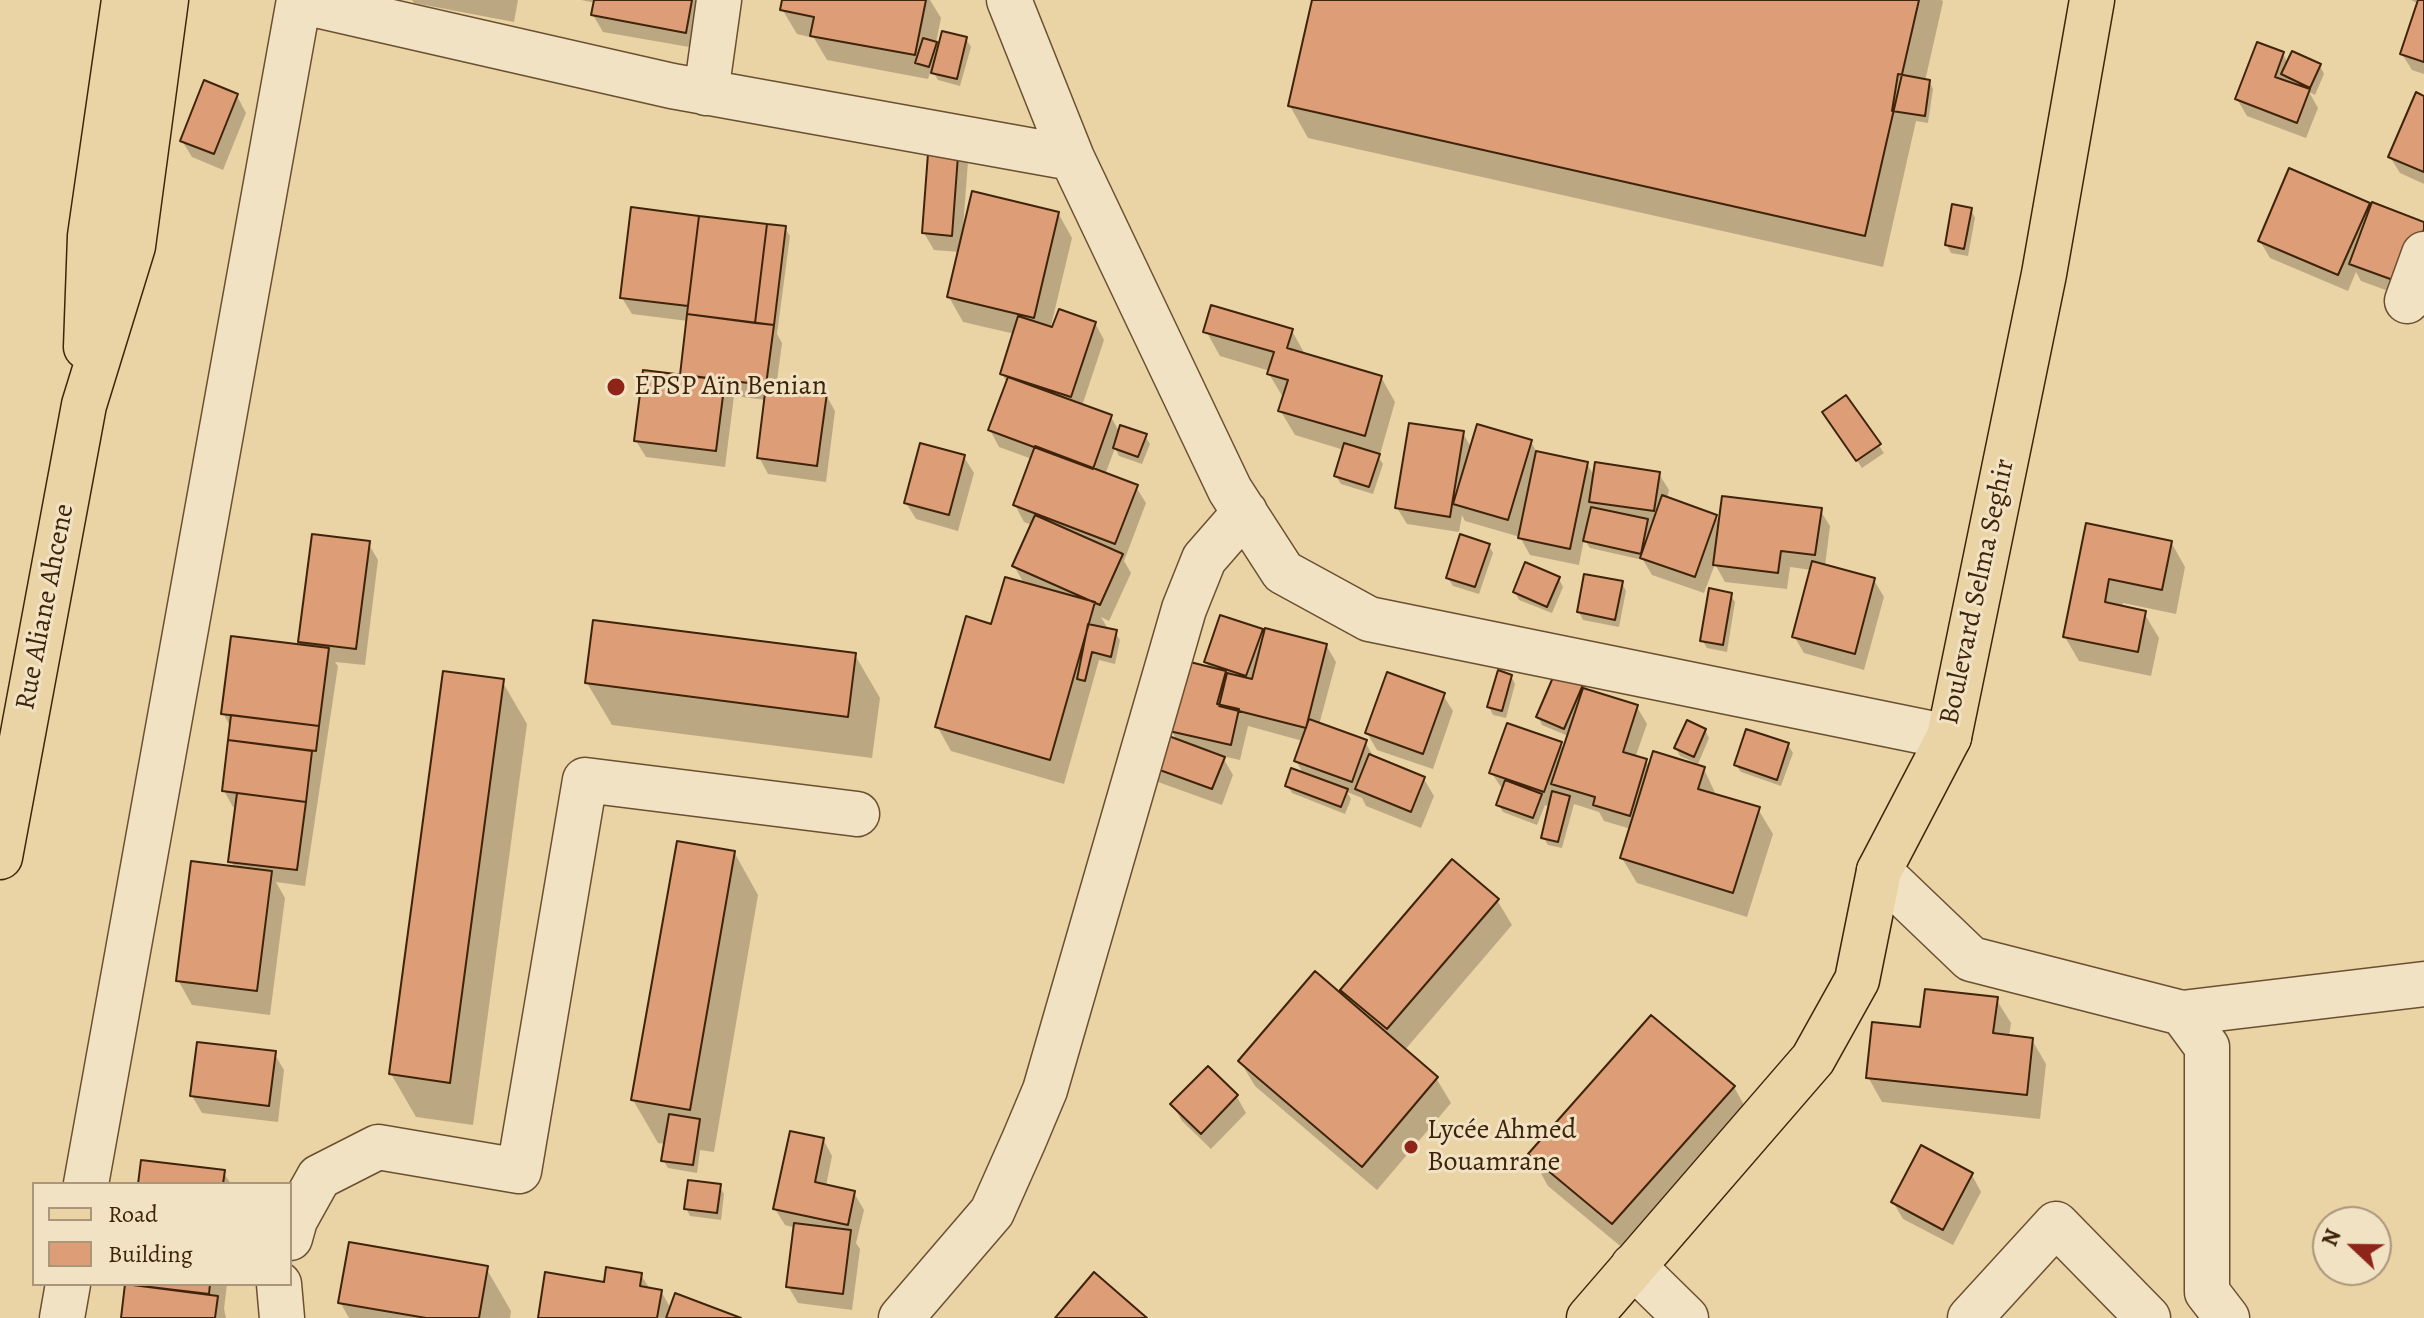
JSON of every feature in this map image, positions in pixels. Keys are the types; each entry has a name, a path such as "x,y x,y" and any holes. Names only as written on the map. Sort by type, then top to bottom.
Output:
{"main road":[{"name":"Rue Aliane Ahcene","path":"84,405 90,236 124,0"},
{"name":"Rue Aliane Ahcene","path":"0,857 84,405 133,246 166,0"},
{"name":"Boulevard Selma Seghir","path":"1589,1318 1813,1059 1857,980 1879,871 1949,737 2044,274 2092,0"}],"street":[{"path":"706,93 719,0"},
{"path":"1009,0 1072,158 1230,490 1283,572 1369,619 1949,737"},
{"path":"86,1182 299,1 706,93 1072,158"},
{"path":"2407,301 2424,254"},
{"path":"901,1318 992,1212 1024,1140 1045,1090 1184,609 1204,559 1245,512"},
{"path":"292,1231 319,1177 378,1147 519,1171 585,780 857,814"},
{"path":"1879,871 1971,959 2182,1013 2424,984"},
{"path":"2182,1013 2207,1047 2207,1292 2227,1318"},
{"path":"1970,1318 2056,1224 2148,1318"},
{"path":"1633,1266 1686,1318"},
{"path":"62,1318 68,1286"},
{"path":"279,1286 282,1318"}],"building":[{"path":"594,0 692,0 686,33 591,15"},
{"path":"782,0 926,0 915,55 810,36 814,17 780,10"},
{"path":"1312,0 1919,0 1865,236 1288,106"},
{"path":"2418,0 2424,0 2424,62 2400,54"},
{"path":"942,31 967,37 957,79 931,73"},
{"path":"923,38 937,42 929,67 915,63"},
{"path":"2257,42 2284,52 2275,77 2310,89 2297,123 2235,99"},
{"path":"2292,51 2321,64 2310,88 2281,74"},
{"path":"1898,74 1930,80 1925,116 1892,111"},
{"path":"204,80 238,94 214,154 180,141"},
{"path":"2416,92 2424,96 2424,172 2388,157"},
{"path":"930,127 960,129 952,236 922,233"},
{"path":"2289,168 2370,203 2338,275 2258,241"},
{"path":"972,191 1059,212 1034,318 947,297"},
{"path":"2372,202 2424,222 2404,284 2349,264"},
{"path":"1952,204 1972,208 1964,249 1945,245"},
{"path":"631,207 699,216 688,306 620,298"},
{"path":"699,216 767,224 755,323 687,314"},
{"path":"767,224 786,226 774,325 755,323"},
{"path":"1211,305 1293,329 1287,348 1382,376 1365,436 1278,411 1288,380 1267,374 1274,352 1203,332"},
{"path":"1059,309 1096,322 1071,397 1000,374 1018,316 1052,327"},
{"path":"687,314 774,325 766,385 680,375"},
{"path":"643,370 725,380 716,451 634,441"},
{"path":"1008,377 1112,415 1093,469 988,430"},
{"path":"766,385 827,393 817,466 757,458"},
{"path":"1846,395 1881,444 1856,461 1822,412"},
{"path":"1409,423 1464,431 1450,517 1395,508"},
{"path":"1477,424 1532,440 1508,520 1453,504"},
{"path":"1120,425 1147,434 1138,457 1113,448"},
{"path":"920,443 965,455 949,515 904,503"},
{"path":"1344,443 1380,454 1369,487 1334,476"},
{"path":"1035,446 1138,485 1115,544 1013,505"},
{"path":"1536,451 1588,462 1570,549 1518,538"},
{"path":"1595,462 1660,472 1654,511 1589,502"},
{"path":"1662,495 1717,515 1695,577 1640,558"},
{"path":"1722,496 1822,508 1815,555 1781,551 1778,573 1713,565"},
{"path":"1591,507 1648,519 1641,554 1583,541"},
{"path":"1035,515 1123,554 1100,605 1012,566"},
{"path":"2086,523 2172,541 2162,590 2109,579 2105,602 2146,611 2138,652 2063,637"},
{"path":"312,534 370,541 356,649 298,642"},
{"path":"1460,534 1490,544 1475,587 1446,578"},
{"path":"1812,561 1875,578 1855,654 1792,637"},
{"path":"1525,562 1560,577 1547,607 1513,592"},
{"path":"1584,574 1623,581 1615,620 1577,612"},
{"path":"1005,577 1095,602 1050,760 935,727 966,616 991,624"},
{"path":"1709,588 1732,593 1723,645 1700,641"},
{"path":"1220,615 1263,629 1246,676 1204,662"},
{"path":"593,620 856,653 848,717 585,683"},
{"path":"1088,624 1117,630 1111,657 1092,652 1085,681 1077,679"},
{"path":"1265,628 1327,644 1306,728 1219,706 1227,673 1252,679"},
{"path":"231,636 329,648 319,726 221,714"},
{"path":"1186,661 1226,671 1217,704 1239,709 1231,745 1169,731"},
{"path":"1557,668 1585,680 1564,729 1536,717"},
{"path":"1498,670 1512,675 1502,711 1487,707"},
{"path":"443,671 504,679 450,1083 389,1074"},
{"path":"1387,672 1445,693 1423,754 1365,733"},
{"path":"1583,688 1638,705 1623,752 1647,759 1630,816 1593,805 1595,797 1551,784"},
{"path":"231,715 319,726 316,751 228,740"},
{"path":"1309,719 1367,740 1352,782 1294,761"},
{"path":"1687,720 1706,729 1694,757 1674,748"},
{"path":"1507,723 1562,742 1544,792 1489,773"},
{"path":"1746,729 1789,743 1777,780 1734,765"},
{"path":"1158,732 1225,757 1212,789 1146,765"},
{"path":"228,740 312,751 306,802 222,791"},
{"path":"1653,751 1705,767 1698,789 1760,807 1733,893 1620,858"},
{"path":"1369,754 1425,777 1411,812 1355,789"},
{"path":"1291,768 1348,789 1341,807 1285,786"},
{"path":"1505,780 1542,794 1533,818 1496,805"},
{"path":"1552,791 1570,796 1558,842 1541,838"},
{"path":"237,793 306,802 297,870 228,862"},
{"path":"677,841 735,851 690,1110 631,1100"},
{"path":"1452,859 1499,899 1387,1029 1340,990"},
{"path":"191,861 272,871 257,991 176,981"},
{"path":"1315,971 1438,1077 1362,1167 1238,1061"},
{"path":"1925,989 1998,997 1993,1033 2033,1038 2027,1095 1866,1078 1872,1022 1920,1027"},
{"path":"1651,1015 1735,1086 1612,1224 1528,1154"},
{"path":"197,1042 276,1051 269,1106 190,1096"},
{"path":"1208,1066 1238,1095 1201,1134 1170,1104"},
{"path":"669,1114 700,1119 693,1165 661,1161"},
{"path":"790,1131 824,1138 815,1182 855,1191 848,1225 773,1209"},
{"path":"1921,1145 1973,1173 1943,1230 1891,1202"},
{"path":"141,1160 225,1170 223,1182 138,1182"},
{"path":"688,1180 721,1184 717,1213 684,1209"},
{"path":"794,1223 851,1230 843,1294 786,1287"},
{"path":"349,1242 488,1266 479,1318 426,1318 338,1303"},
{"path":"606,1267 642,1273 640,1286 662,1290 657,1318 538,1318 545,1272 604,1282"},
{"path":"1094,1272 1147,1318 1055,1318"},
{"path":"125,1286 218,1296 215,1318 121,1318"},
{"path":"142,1286 210,1286 209,1294"},
{"path":"675,1293 741,1318 666,1318"}],"place":[{"name":"EPSP Aïn Benian","path":"616,387"},
{"name":"Lycée Ahmed Bouamrane","path":"1411,1147"}]}
